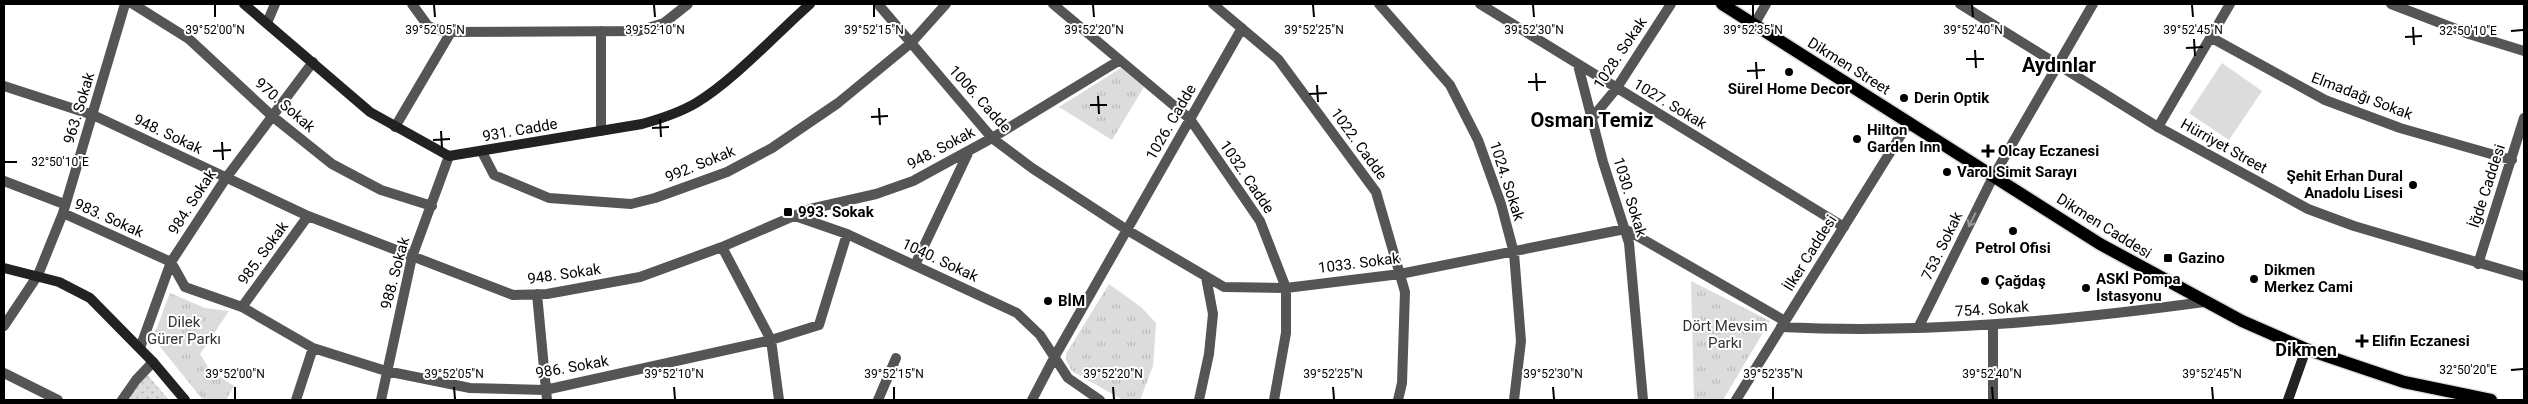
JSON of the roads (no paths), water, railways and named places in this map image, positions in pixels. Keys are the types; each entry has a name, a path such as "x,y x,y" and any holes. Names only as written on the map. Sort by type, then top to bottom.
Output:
{"main road":[{"path":"244,4 370,112 449,156"},
{"name":"931. Cadde","path":"449,156 642,124 667,117 695,103 716,88 810,4"},
{"name":"Dikmen Street","path":"1722,4 1909,122"},
{"name":"Dikmen Caddesi","path":"1909,122 2100,244 2242,321 2306,349 2404,382 2491,400"},
{"path":"4,268 38,276 73,288 90,298 140,348 185,400"},
{"path":"2288,400 2306,349"}],"street":[{"name":"963. Sokak","path":"4,326 38,276 63,209 93,115 125,4"},
{"name":"970. Sokak","path":"133,4 189,39 272,116 332,164 381,190 432,206"},
{"path":"267,23 275,4"},
{"path":"412,4 428,26 438,31 451,32 638,31 656,27 688,4"},
{"name":"1006. Cadde","path":"878,4 992,138 1032,168 1127,230"},
{"name":"992. Sokak","path":"482,152 494,175 549,198 631,204 655,198 727,172 772,148 838,103 911,43 946,4"},
{"name":"1032. Cadde","path":"1053,4 1190,119 1260,221 1286,288 1286,333 1274,400"},
{"name":"1022. Cadde","path":"1213,4 1278,59 1376,192 1405,292 1402,384 1398,400"},
{"name":"1024. Sokak","path":"1379,4 1450,86 1478,140 1501,204 1515,253 1521,340 1514,400"},
{"name":"1027. Sokak","path":"1480,4 1844,227"},
{"name":"1028. Sokak","path":"1592,118 1616,89 1671,4"},
{"path":"1754,25 1766,4"},
{"name":"Hürriyet Street","path":"1960,4 2158,127 2308,209 2354,226 2524,276"},
{"name":"753. Sokak","path":"1918,328 1993,176 2093,4"},
{"path":"2158,127 2212,38 2230,4"},
{"path":"2391,4 2469,34 2524,51"},
{"name":"1026. Cadde","path":"1032,400 1055,356 1242,28"},
{"path":"395,127 451,32"},
{"path":"601,32 601,131"},
{"name":"Elmadağı Sokak","path":"2212,38 2325,100 2400,128 2512,160"},
{"name":"948. Sokak","path":"4,86 93,115 308,216 513,295 537,294 640,277 722,247 795,216 840,201 876,194 913,181 992,138 1120,60"},
{"name":"984. Sokak","path":"140,348 171,262 226,178 313,62"},
{"name":"1030. Sokak","path":"1578,65 1603,162 1629,243 1643,400"},
{"name":"İğde Caddesi","path":"2478,264 2524,118"},
{"name":"İlker Caddesi","path":"1736,400 1909,122"},
{"path":"915,265 969,151"},
{"name":"988. Sokak","path":"381,400 412,257 449,156"},
{"name":"983. Sokak","path":"4,181 171,262"},
{"name":"985. Sokak","path":"242,307 308,216"},
{"name":"1040. Sokak","path":"795,216 847,234 1018,313 1040,335 1068,378 1100,400"},
{"path":"1624,229 1783,324"},
{"name":"1033. Sokak","path":"1127,230 1224,287 1286,288 1400,274 1515,253 1624,229"},
{"name":"986. Sokak","path":"171,262 185,287 242,307 314,348 386,371 470,388 546,395 771,340 819,325 847,234"},
{"path":"722,247 771,340 779,400"},
{"path":"1199,400 1209,354 1213,314 1206,277"},
{"path":"537,294 546,395"},
{"name":"754. Sokak","path":"1783,324 1836,330 1993,325 2116,314 2204,302"},
{"path":"1993,325 1993,400"},
{"path":"296,400 314,348"},
{"path":"878,400 896,358"},
{"path":"122,400 136,380 153,362"},
{"path":"4,373 58,400"}],"place":[{"name":"Sürel Home Decor","path":"1789,72"},
{"name":"Derin Optik","path":"1904,98"},
{"name":"Hilton Garden Inn","path":"1857,139"},
{"name":"Olcay Eczanesi","path":"1988,151"},
{"name":"Varol Simit Sarayı","path":"1947,172"},
{"name":"Şehit Erhan Dural Anadolu Lisesi","path":"2413,185"},
{"name":"993. Sokak","path":"788,212"},
{"name":"Petrol Ofisi","path":"2013,231"},
{"name":"Gazino","path":"2168,258"},
{"name":"Dikmen Merkez Cami","path":"2254,279"},
{"name":"Çağdaş","path":"1985,281"},
{"name":"ASKİ Pompa İstasyonu","path":"2086,288"},
{"name":"BİM","path":"1048,301"},
{"name":"Elifin Eczanesi","path":"2362,341"}],"district":[{"name":"Aydınlar","path":"2059,65"},
{"name":"Osman Temiz","path":"1592,120"},
{"name":"Dikmen","path":"2306,349"}],"park label":[{"name":"Dilek Gürer Parkı","path":"184,330"},
{"name":"Dört Mevsim Parkı","path":"1725,334"}]}
